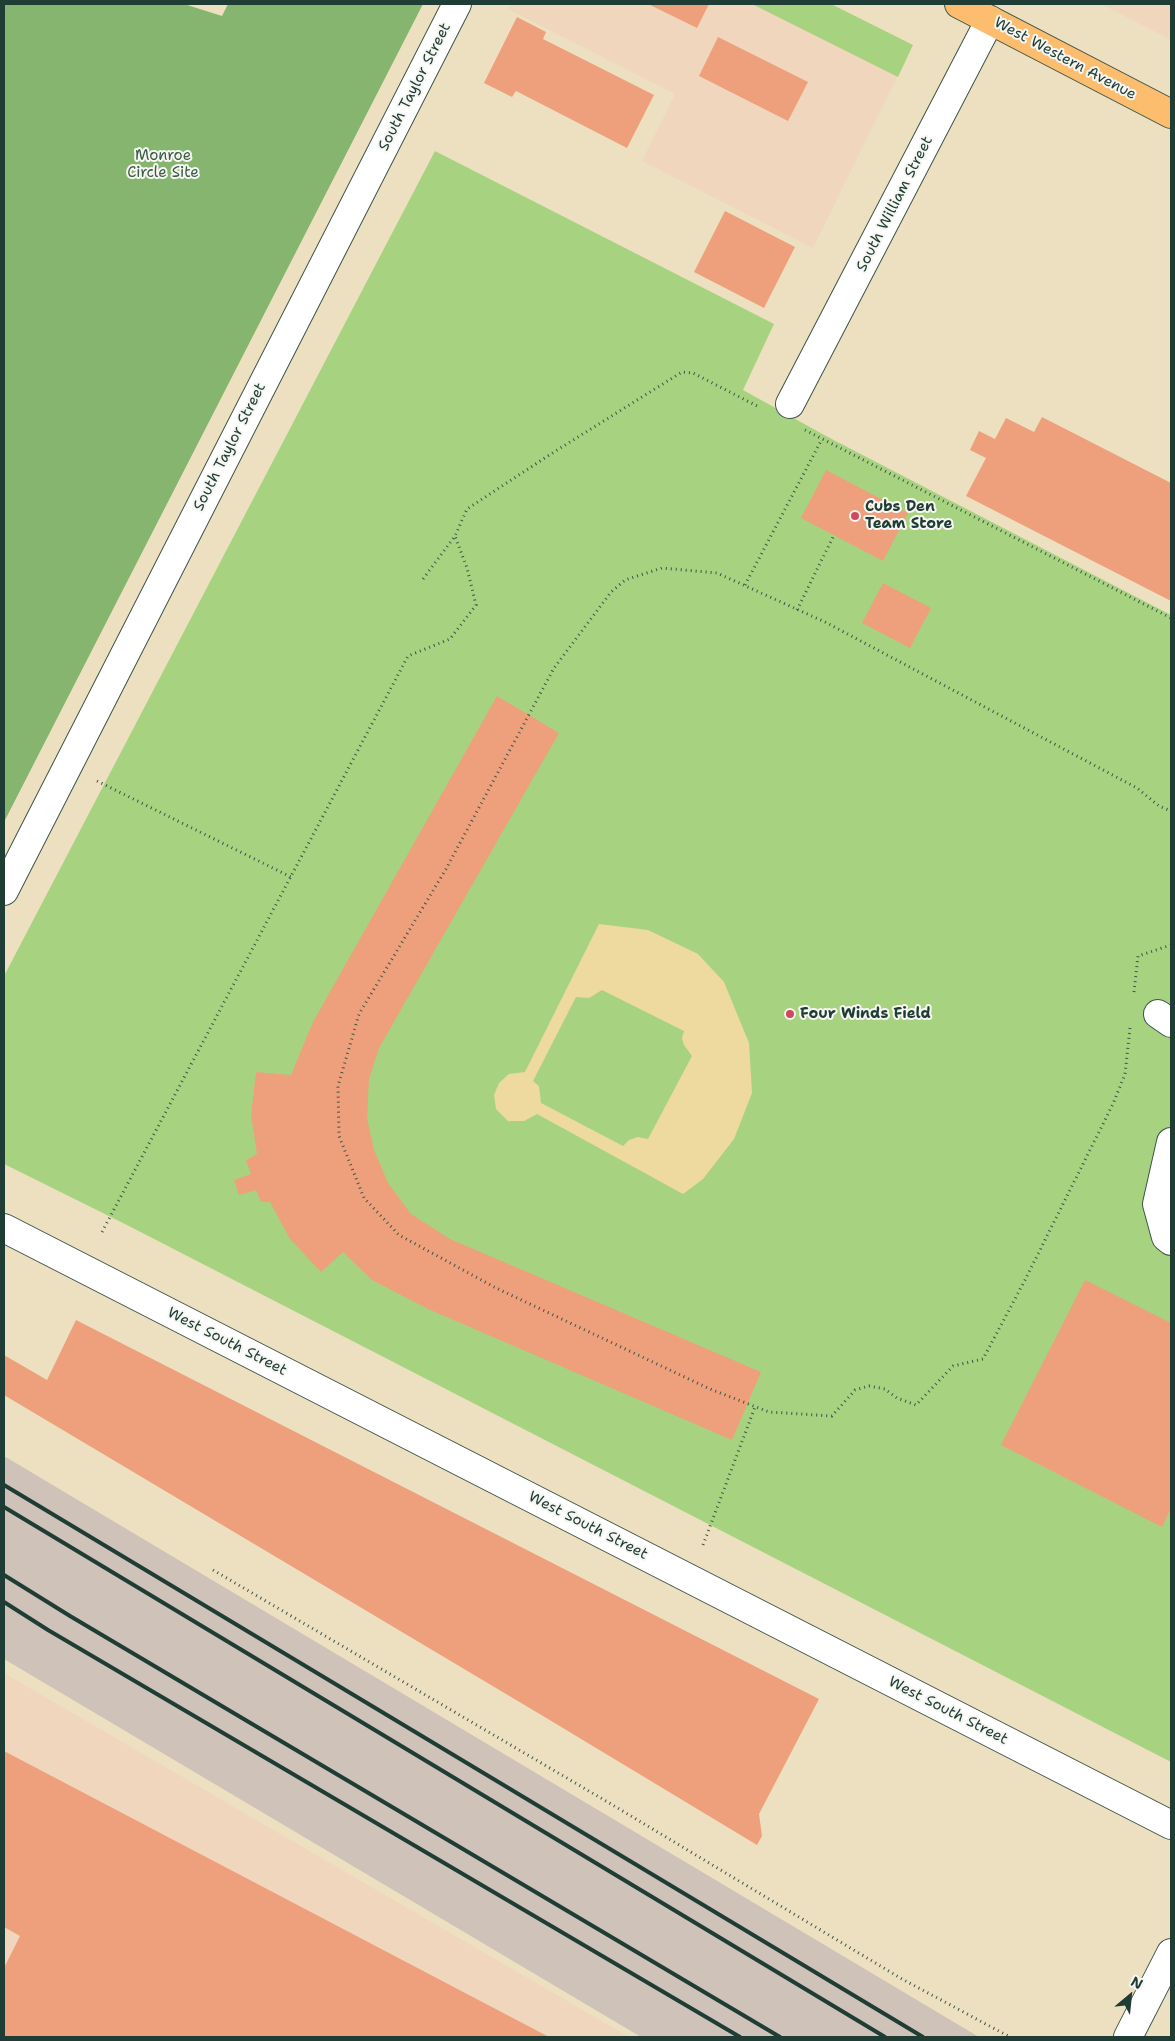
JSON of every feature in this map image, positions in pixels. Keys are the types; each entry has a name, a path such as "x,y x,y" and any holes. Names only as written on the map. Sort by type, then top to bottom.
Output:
{"main road":[{"name":"West Western Avenue","path":"959,4 994,12 1171,114"}],"street":[{"name":"South Taylor Street","path":"4,891 457,4"},
{"name":"South William Street","path":"790,404 994,12"},
{"path":"1171,1142 1157,1204 1166,1236 1171,1240"},
{"name":"West South Street","path":"4,1228 1171,1825"},
{"path":"1128,2037 1171,1953"}],"path":[{"path":"423,579 455,536 467,510 554,452 682,372 693,373 762,408"},
{"path":"804,430 1171,618"},
{"path":"745,585 822,439"},
{"path":"798,610 834,535"},
{"path":"102,1232 408,656 450,639 476,605 467,568 455,536"},
{"path":"1130,1025 1125,1074 1113,1104 1025,1280 983,1359 953,1366 916,1405 897,1398 885,1389 869,1386 855,1390 832,1416 769,1412 710,1389 496,1288 399,1235 364,1198 339,1136 338,1086 358,1014 446,869 554,668 611,592 625,580 662,568 717,573 824,622 1137,788 1159,806 1171,811"},
{"path":"97,781 291,877"},
{"path":"1134,995 1138,956 1171,945"},
{"path":"703,1545 755,1407"},
{"path":"213,1570 611,1804 902,1979 1010,2037"}],"shaded area":[{"path":"510,4 831,4 913,45 813,248 642,161 675,94 508,9"},
{"path":"1101,4 1171,4 1171,40"},
{"path":"4,1456 979,2037 641,2037 4,1659"},
{"path":"4,1673 629,2037 4,2037"}],"green space":[{"name":"Monroe Circle Site","path":"4,4 184,4 222,16 228,4 423,4 4,822"},
{"path":"752,4 831,4 913,45 898,77"},
{"path":"435,151 774,324 743,390 826,436 1171,615 1171,1762 123,1223 4,1164 4,976"}],"sand":[{"path":"599,924 648,930 698,954 724,982 749,1043 752,1093 734,1139 703,1179 683,1194 537,1114 524,1121 508,1121 496,1109 494,1095 499,1083 509,1074 525,1072","holes":["602,990 684,1031 682,1038 684,1045 692,1056 648,1139 638,1137 629,1140 623,1146 541,1103 539,1086 533,1081 576,997 589,998"]}],"building":[{"path":"648,4 709,4 697,28"},
{"path":"517,17 546,32 543,39 654,95 627,148 516,91 512,97 484,83"},
{"path":"718,37 808,82 788,121 699,76"},
{"path":"725,211 795,247 764,308 694,272"},
{"path":"1042,417 1171,483 1171,601 966,496 986,458 970,450 979,431 995,439 1006,418 1034,432"},
{"name":"Cubs Den Team Store","path":"826,470 908,513 883,561 801,518"},
{"path":"883,583 931,608 910,648 862,623"},
{"path":"497,696 559,733 379,1048 369,1079 367,1118 374,1150 388,1183 411,1214 450,1239 761,1372 732,1440 428,1309 372,1280 343,1252 321,1272 290,1239 270,1202 261,1202 256,1190 239,1195 234,1180 251,1174 246,1160 257,1154 251,1115 256,1072 291,1075 313,1022"},
{"path":"1085,1280 1171,1323 1171,1508 1162,1527 1001,1445"},
{"path":"76,1320 819,1699 759,1814 762,1836 757,1845 4,1395 4,1355 47,1380"},
{"path":"4,1751 549,2037 4,2037 4,1968 20,1936 4,1927"}],"railway":[{"path":"4,1485 923,2037"},
{"path":"4,1507 885,2037"},
{"path":"4,1575 780,2037"},
{"path":"4,1602 48,1630 740,2037"}],"place":[{"name":"Cubs Den Team Store","path":"855,516"},
{"name":"Four Winds Field","path":"790,1014"}]}
